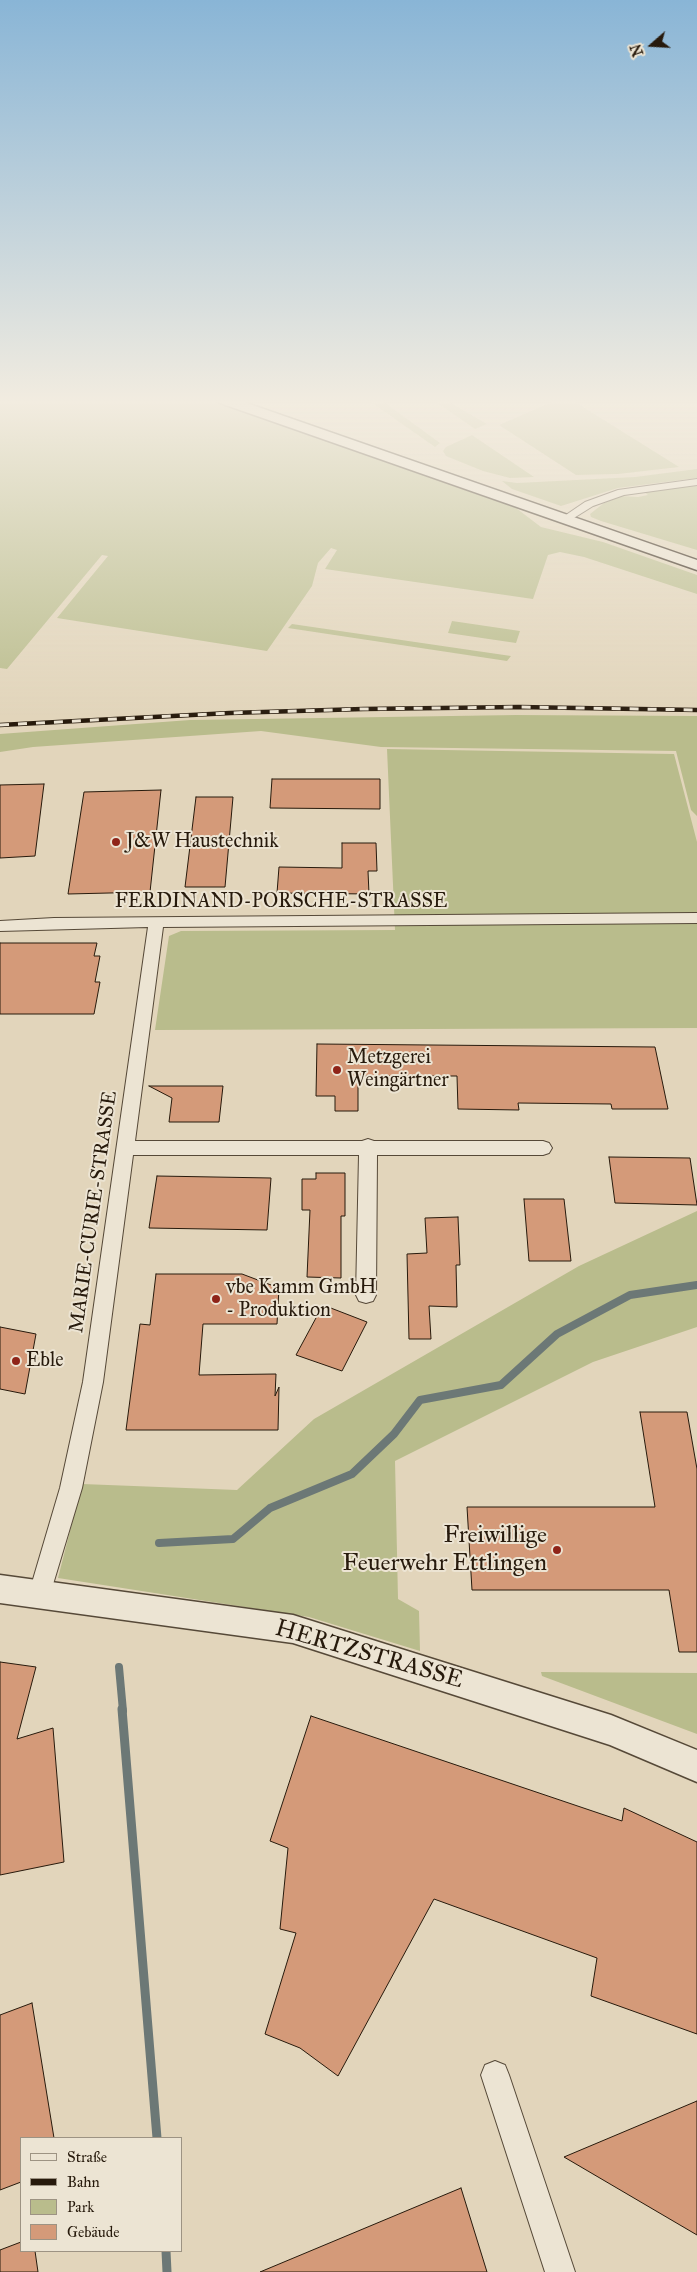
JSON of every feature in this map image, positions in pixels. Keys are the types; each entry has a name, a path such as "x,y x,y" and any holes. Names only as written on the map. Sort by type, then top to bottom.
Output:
{"main road":[{"path":"531,506 697,565"}],"street":[{"path":"565,518 586,506"},
{"name":"FERDINAND-PORSCHE-STRASSE","path":"0,926 54,923 697,918"},
{"name":"MARIE-CURIE-STRASSE","path":"40,1593 71,1488 93,1382 156,923"},
{"path":"125,1148 368,1146 543,1148"},
{"path":"366,1295 368,1146"},
{"name":"HERTZSTRASSE","path":"0,1589 293,1629 611,1730 697,1766"},
{"path":"495,2075 560,2272"}],"green space":[{"path":"0,506 510,506 516,508 541,527 603,542 697,575 697,594 584,557 560,552 548,555 533,599 325,569 337,550 331,548 318,563 312,586 267,651 57,618 108,556 102,555 7,669 0,668"},
{"path":"600,506 697,506 697,550 601,521 591,517 590,514"},
{"path":"452,621 520,631 516,643 448,633"},
{"path":"292,624 511,656 507,661 288,628"},
{"path":"516,715 697,716 697,816 691,810 676,751 381,747 261,731 33,747 0,752 0,734 190,720"},
{"path":"387,749 674,754 697,842 697,1028 155,1030 169,936 181,931 395,930"},
{"path":"697,1211 697,1327 593,1362 395,1461 398,1599 419,1611 420,1651 309,1617 58,1578 82,1484 237,1490 314,1419 579,1266"},
{"path":"541,1672 697,1673 697,1734 542,1676"}],"building":[{"path":"272,779 380,779 380,809 270,808"},
{"path":"44,784 35,856 0,858 0,785"},
{"name":"J&W Haustechnik","path":"161,790 150,892 68,894 84,792"},
{"path":"196,797 233,797 225,887 185,887"},
{"path":"342,843 376,843 377,871 368,871 369,894 277,893 279,867 342,868"},
{"path":"0,943 97,943 94,956 100,956 95,982 100,982 94,1014 0,1014"},
{"path":"317,1044 655,1047 668,1109 612,1109 611,1104 518,1103 519,1110 458,1109 457,1076 358,1076 358,1111 335,1111 335,1096 316,1096"},
{"path":"149,1086 223,1086 219,1122 169,1122 172,1098"},
{"path":"609,1157 690,1158 697,1205 615,1203"},
{"path":"316,1173 345,1173 345,1216 341,1216 341,1278 307,1277 310,1210 302,1210 302,1179 316,1179"},
{"path":"157,1176 271,1178 267,1230 149,1228"},
{"path":"524,1199 564,1199 571,1261 529,1261"},
{"path":"458,1217 460,1265 456,1265 457,1307 429,1306 431,1339 409,1339 407,1254 427,1253 425,1218"},
{"path":"156,1274 242,1274 279,1288 277,1324 203,1324 199,1375 276,1374 275,1396 279,1387 278,1430 126,1430 140,1324 150,1325"},
{"path":"323,1305 367,1322 342,1371 296,1355"},
{"name":"Eble","path":"0,1327 36,1334 25,1394 0,1389"},
{"path":"640,1412 687,1412 697,1469 697,1652 679,1652 669,1590 472,1590 467,1507 655,1507"},
{"path":"0,1662 36,1667 17,1739 53,1728 64,1862 0,1875"},
{"path":"311,1716 622,1821 624,1808 697,1842 697,2034 591,1996 597,1958 434,1899 338,2076 300,2048 265,2034 296,1933 280,1929 288,1848 270,1841"},
{"path":"32,2003 54,2137 20,2137 20,2182 0,2190 0,2015"},
{"path":"697,2101 697,2235 564,2157"},
{"path":"461,2188 487,2272 260,2272"},
{"path":"20,2242 20,2252 35,2252 38,2272 0,2272 0,2250"}],"waterway":[{"path":"159,1543 233,1539 270,1508 352,1474 394,1434 420,1400 501,1385 557,1334 630,1295 697,1285"},
{"path":"119,1667 123,1711"},
{"path":"122,1709 157,2137"},
{"path":"166,2252 167,2272"}],"railway":[{"path":"0,725 230,713 363,709 519,707 697,710"}],"place":[{"name":"J&W Haustechnik","path":"116,842"},
{"name":"Metzgerei Weingärtner","path":"337,1070"},
{"name":"vbe Kamm GmbH - Produktion","path":"216,1299"},
{"name":"Eble","path":"16,1361"},
{"name":"Freiwillige Feuerwehr Ettlingen","path":"557,1550"}]}
